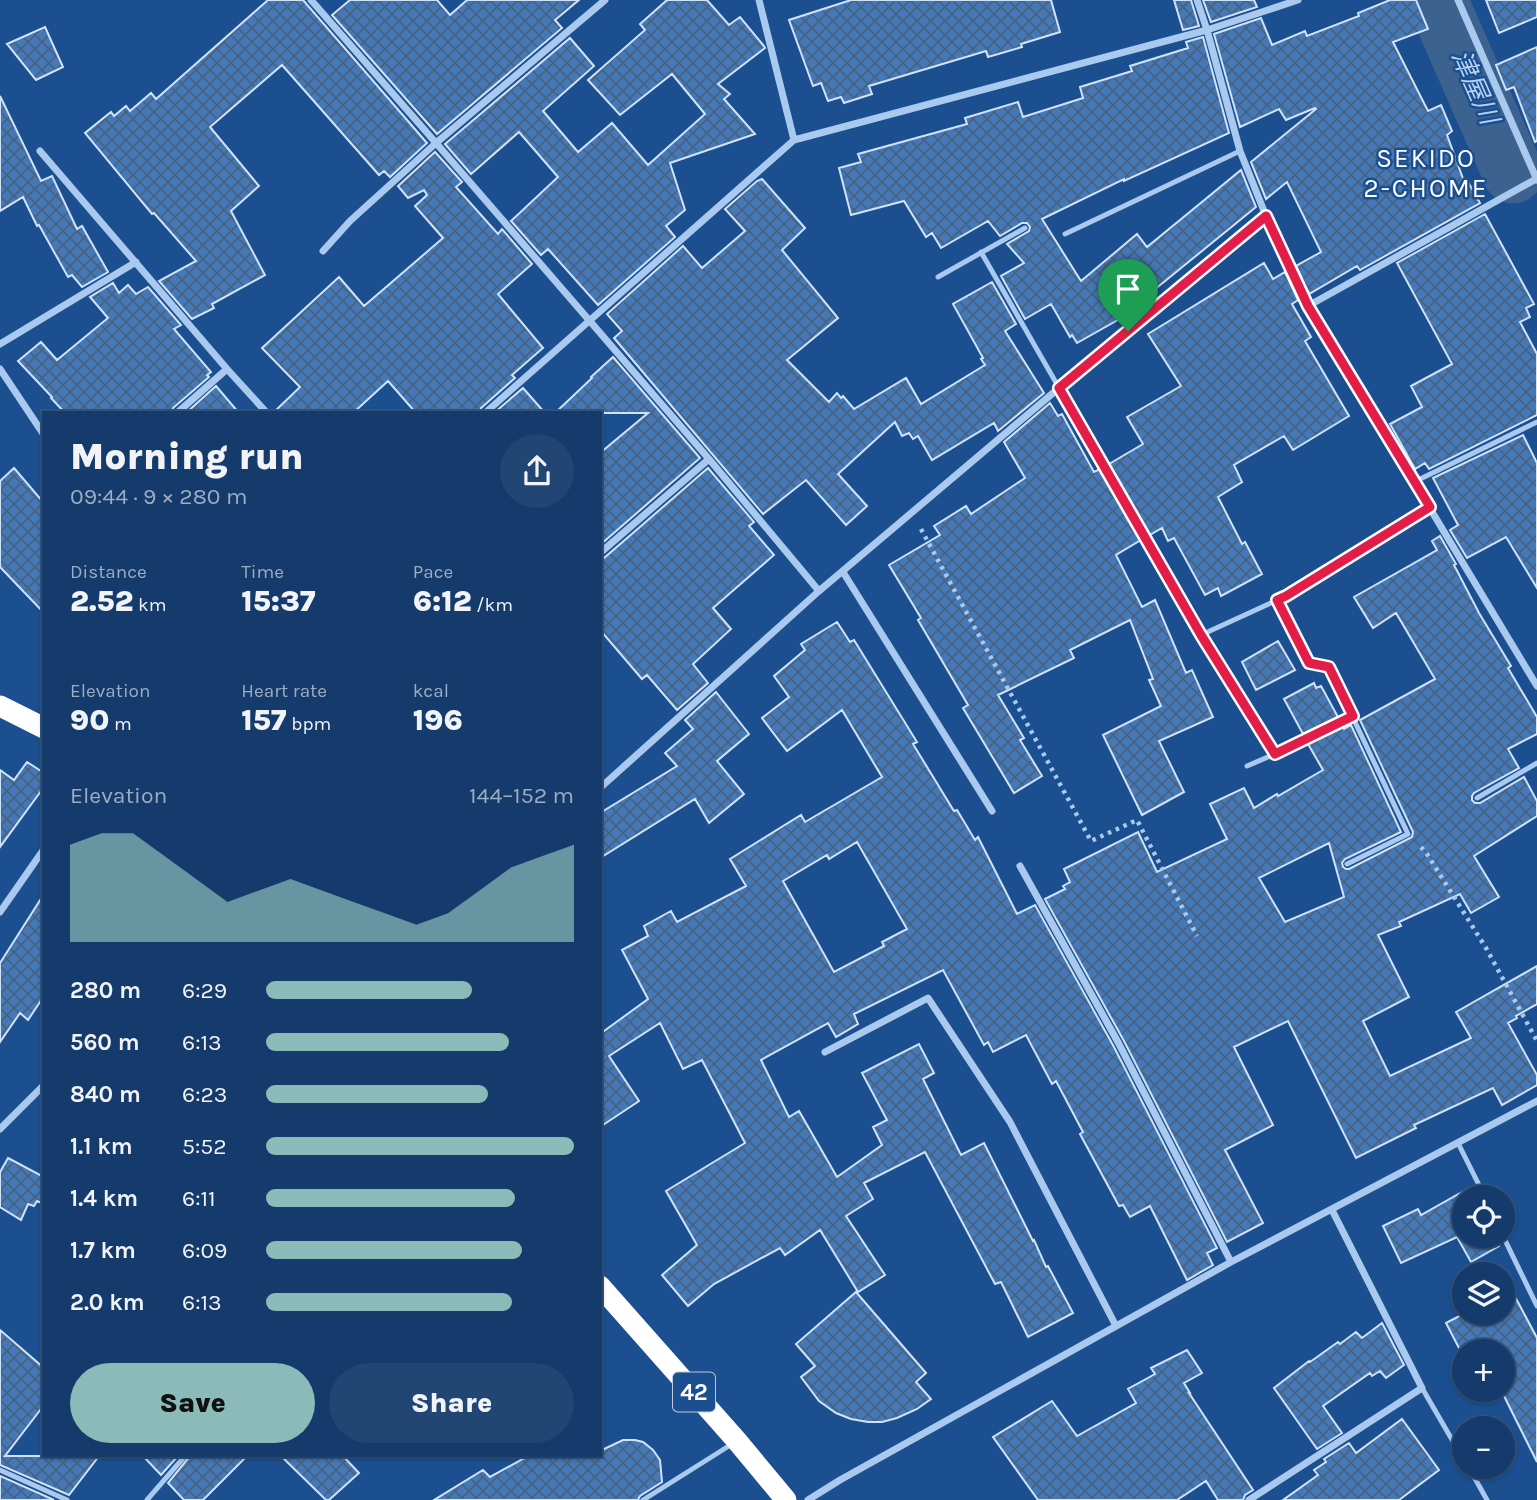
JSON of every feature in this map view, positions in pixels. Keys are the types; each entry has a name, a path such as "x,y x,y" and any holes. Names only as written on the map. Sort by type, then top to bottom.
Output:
{"highway":[{"path":"0,706 42,726"},
{"name":"42","path":"602,1288 786,1500"}],"street":[{"path":"311,0 820,591"},
{"path":"323,251 350,221 436,143 605,0"},
{"path":"769,0 760,1 794,140"},
{"path":"1197,0 1240,151 1266,216 1308,306 1537,686"},
{"path":"487,411 794,140 1207,30 1298,0"},
{"path":"1308,306 1537,180 1458,0"},
{"path":"40,151 265,411"},
{"path":"602,786 820,591 1266,216"},
{"path":"0,344 136,262"},
{"path":"0,369 42,432"},
{"path":"179,411 227,369"},
{"path":"602,551 709,459"},
{"path":"843,572 992,811"},
{"path":"0,912 42,852"},
{"path":"1020,866 1119,1044 1231,1262"},
{"path":"825,1052 928,998 1010,1122 1116,1326"},
{"path":"0,1129 42,1087"},
{"path":"808,1500 1231,1262 1537,1101"},
{"path":"1249,1500 1422,1388 1332,1210"}],"lane":[{"path":"1065,234 1240,151"},
{"path":"938,277 1024,228"},
{"path":"981,252 1201,635 1275,754"},
{"path":"1414,482 1537,422"},
{"path":"1201,635 1286,596 1430,507"},
{"path":"1277,600 1309,663 1329,667 1408,834 1347,864"},
{"path":"1247,766 1353,716"},
{"path":"1477,797 1537,763"},
{"path":"1458,1143 1479,1185"},
{"path":"1509,1248 1537,1306"},
{"path":"1422,1388 1452,1440"},
{"path":"642,1500 737,1441"},
{"path":"147,1500 184,1457"},
{"path":"0,1470 67,1500"},
{"path":"1475,1479 1487,1500"}],"path":[{"path":"912,513 1091,841 1137,820 1196,936"},
{"path":"1408,834 1427,854 1442,877 1486,948 1537,1041"}],"building":[{"path":"268,0 303,0 427,143 390,177 384,171 379,175 282,65 210,127 259,186 231,211 265,275 212,304 214,308 192,319 159,281 196,261 154,213 152,214 85,133 111,112 114,116 126,106 130,111 151,93 156,99"},
{"path":"350,0 437,0 450,15 467,0 579,0 555,20 562,28 437,134 332,15"},
{"path":"667,0 707,0 729,25 740,17 764,46 765,48 718,84 730,94 724,99 755,134 670,163 685,210 666,226 675,237 598,305 548,249 541,255 511,221 558,177 519,132 471,174 445,144 570,38 594,66 543,111 578,152 612,123 648,165 705,114 672,74 620,115 588,80 645,30 640,24"},
{"path":"851,0 1051,0 1060,32 988,57 986,51 869,86 872,94 844,103 841,97 828,101 821,83 813,86 789,20"},
{"path":"1174,0 1191,0 1199,26 1183,30"},
{"path":"1203,0 1254,0 1257,7 1211,22"},
{"path":"1390,0 1416,0 1428,29 1393,42 1428,111 1441,105 1452,131 1447,135 1465,184 1468,182 1480,203 1360,270 1357,266 1309,294 1296,266 1321,252 1287,182 1266,199 1251,162 1316,109 1286,120 1279,109 1240,127 1214,34 1261,18 1272,45 1305,31 1307,36 1359,16 1358,13"},
{"path":"1486,0 1537,0 1537,17 1499,33"},
{"path":"45,27 63,67 36,80 7,44"},
{"path":"1203,37 1229,133 1042,219 1081,281 1137,234 1147,247 1241,170 1256,207 1116,321 1077,343 1072,335 1070,337 1051,304 1025,319 1001,276 1024,263 1007,244 1029,231 1027,223 1022,223 1000,236 988,221 941,248 932,233 926,237 904,201 851,215 839,168 861,162 858,154 967,124 965,118 1018,102 1023,117 1083,98 1080,87 1132,71 1130,66 1188,48 1186,42"},
{"path":"1537,47 1535,142 1514,87 1506,90 1496,65"},
{"path":"0,96 41,181 52,176 77,229 82,226 108,272 82,287 72,275 68,277 23,197 0,211"},
{"path":"435,152 462,182 456,187 498,234 502,229 532,264 498,294 543,348 512,375 515,378 480,411 414,411 388,381 355,411 275,411 300,387 262,348 339,277 364,306 443,238 415,206 427,195 424,190 408,198 398,186"},
{"path":"762,179 805,228 782,250 838,318 787,360 829,402 837,393 854,409 906,378 921,404 985,365 953,304 992,282 1016,324 1005,331 1044,393 998,431 994,423 932,460 918,436 913,439 909,433 902,436 895,422 838,474 867,506 846,525 806,480 763,514 614,338 622,331 607,314 683,246 702,268 745,231 725,209"},
{"path":"1485,214 1534,304 1526,308 1530,317 1520,322 1537,354 1537,415 1429,469 1425,463 1415,469 1390,424 1422,407 1411,386 1452,364 1397,263"},
{"path":"1264,263 1273,279 1285,272 1298,300 1292,304 1311,337 1305,341 1349,416 1293,450 1284,436 1234,465 1242,482 1218,497 1242,544 1245,542 1262,574 1221,596 1218,588 1205,595 1174,538 1168,541 1162,528 1150,535 1109,464 1143,444 1127,417 1181,386 1148,334"},
{"path":"113,283 119,293 128,285 136,294 148,287 181,325 174,329 211,372 207,375 209,377 172,411 63,411 18,361 41,342 57,360 108,318 90,297"},
{"path":"613,357 700,458 602,543 602,451 648,413 557,411"},
{"path":"216,386 237,411 188,411"},
{"path":"523,388 543,411 496,411"},
{"path":"1050,403 1058,416 1062,414 1094,472 1100,469 1141,540 1116,555 1142,607 1155,600 1186,673 1192,670 1213,717 1159,741 1184,792 1142,815 1103,735 1161,706 1149,680 1153,679 1130,620 1070,650 1074,658 998,695 1024,738 1020,740 1042,776 1014,793 963,708 968,705 889,565 940,535 934,526 966,506 971,514 1025,478 1004,442"},
{"path":"1523,435 1537,463 1537,588 1506,537 1467,558 1450,530 1458,525 1433,478"},
{"path":"14,468 42,501 42,611 0,567 0,481"},
{"path":"708,468 754,522 749,526 774,555 713,608 731,629 693,664 708,683 677,710 647,675 642,679 602,632 604,558"},
{"path":"1440,536 1479,613 1511,666 1508,668 1537,717 1537,734 1508,749 1519,768 1474,793 1472,800 1480,803 1524,777 1537,801 1537,816 1474,856 1499,897 1471,913 1460,894 1399,922 1401,926 1378,935 1409,997 1363,1021 1390,1076 1471,1038 1456,1012 1537,966 1537,1004 1508,1023 1537,1075 1537,1085 1502,1105 1493,1088 1414,1125 1416,1128 1356,1158 1288,1021 1234,1047 1273,1125 1225,1150 1263,1223 1227,1242 1124,1041 1045,899 1065,889 1063,886 1070,882 1064,869 1138,832 1157,872 1227,839 1210,804 1244,788 1254,808 1277,794 1278,796 1323,770 1308,744 1351,725 1401,832 1345,859 1343,867 1349,869 1412,837 1413,832 1360,720 1435,679 1396,613 1373,628 1354,597 1437,550 1432,541","holes":["1329,843 1344,897 1285,922 1259,878"]},
{"path":"837,622 850,642 854,640 917,742 913,744 954,811 957,810 975,840 978,837 1017,914 1035,905 1114,1047 1217,1248 1207,1253 1213,1265 1187,1280 1150,1206 1130,1217 1123,1205 1119,1206 1080,1134 1083,1132 1056,1081 1052,1084 1026,1035 993,1052 988,1042 984,1045 943,970 854,1014 858,1024 836,1037 828,1023 761,1060 789,1117 799,1111 837,1177 882,1145 873,1127 887,1120 862,1073 919,1044 934,1073 923,1079 961,1155 984,1143 1046,1267 1048,1266 1073,1313 1028,1337 1001,1282 995,1284 925,1152 864,1183 873,1199 846,1216 885,1275 858,1292 820,1230 785,1255 780,1248 714,1284 688,1306 662,1275 697,1245 666,1191 745,1143 702,1060 683,1069 660,1023 609,1056 639,1101 602,1126 602,1033 648,999 622,950 648,936 644,926 671,911 677,922 746,886 730,859 801,815 805,822 882,777 842,710 787,751 762,718 789,697 774,676 805,650 801,644","holes":["857,842 907,929 882,942 884,946 834,972 783,881 827,855 829,859"]},
{"path":"1278,641 1295,670 1256,690 1242,662"},
{"path":"1314,683 1316,688 1321,686 1338,717 1303,734 1284,699"},
{"path":"716,692 749,734 717,761 744,794 709,823 695,799 602,857 602,812 677,766 665,753 693,729 685,720"},
{"path":"27,762 42,772 42,790 0,847 0,770 14,780"},
{"path":"42,897 42,999 28,1020 20,1013 0,1042 0,963"},
{"path":"8,1158 42,1176 42,1203 37,1201 34,1206 28,1204 21,1220 0,1207 0,1172"},
{"path":"1452,1198 1452,1239 1401,1263 1383,1226 1418,1209 1421,1215"},
{"path":"1463,1248 1496,1248 1471,1262"},
{"path":"856,1292 926,1373 916,1382 931,1399 917,1409 882,1422 851,1419 836,1413 819,1401 801,1377 815,1366 796,1344"},
{"path":"1515,1297 1537,1338 1537,1462 1507,1402 1515,1402 1515,1339 1454,1339 1446,1323 1452,1320 1452,1325 1515,1325"},
{"path":"1382,1323 1404,1365 1386,1378 1380,1371 1372,1376 1370,1373 1323,1406 1342,1433 1317,1449 1274,1388 1338,1342 1340,1344 1356,1332 1362,1338"},
{"path":"0,1330 42,1366 42,1408 5,1456 98,1457 69,1495 0,1465"},
{"path":"1187,1350 1202,1373 1184,1383 1253,1490 1245,1495 1243,1500 1218,1500 1206,1481 1177,1500 1038,1500 993,1437 1052,1401 1077,1436 1136,1403 1128,1389 1155,1374 1151,1368"},
{"path":"1402,1419 1439,1470 1399,1500 1283,1500 1318,1475 1314,1470 1326,1462 1324,1459 1349,1443 1356,1453"},
{"path":"623,1440 643,1442 660,1460 662,1482 638,1500 434,1500 483,1470 490,1477 526,1457 602,1457 602,1450"},
{"path":"144,1457 177,1457 161,1475"},
{"path":"189,1457 246,1457 203,1500 184,1500 168,1483"},
{"path":"282,1457 344,1457 359,1473 326,1500"},
{"path":"0,1476 54,1500 0,1500"}],"waterway":[{"name":"津屋川","path":"1437,0 1513,173"}],"district":[{"name":"SEKIDO 2-CHOME","path":"1426,173"}],"route":[{"path":"1266,216 1308,306 1430,507 1277,600 1309,663 1329,667 1353,716 1275,754 1201,635 1059,388 1128,331 1266,216"}]}
